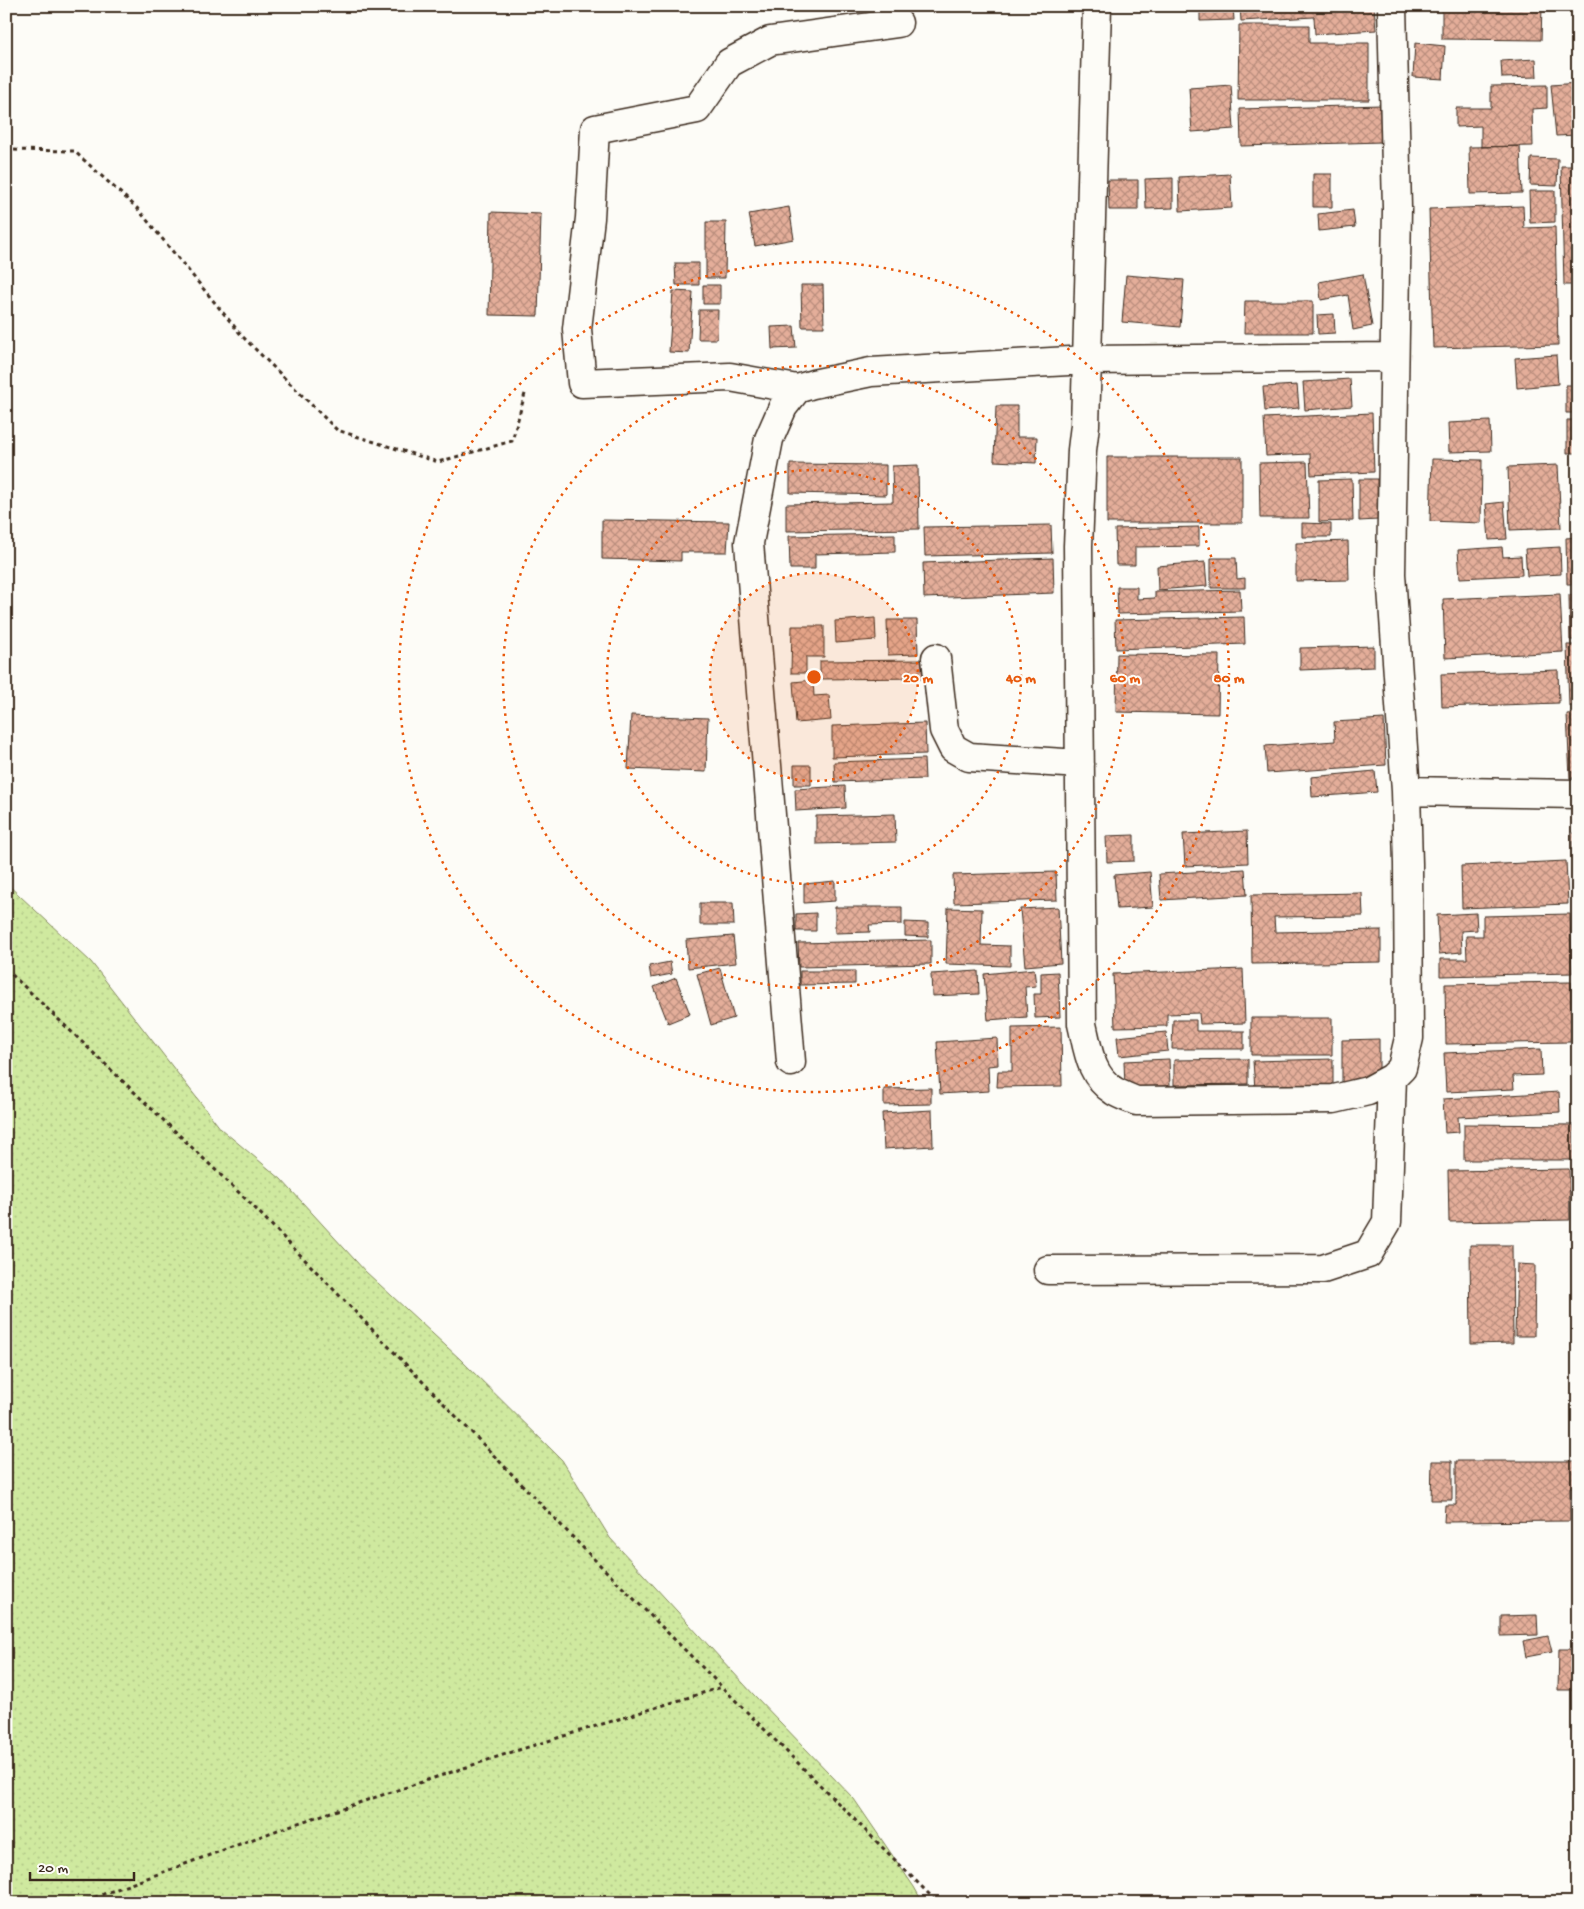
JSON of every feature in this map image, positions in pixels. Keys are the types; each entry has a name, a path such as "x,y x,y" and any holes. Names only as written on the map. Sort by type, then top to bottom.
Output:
{"street":[{"path":"1097,6 1085,425 1082,450 1078,546 1082,1024 1090,1059 1097,1076 1114,1091 1136,1101 1334,1099 1368,1091 1392,1078 1402,1068 1409,1038 1408,864 1406,791 1391,574 1397,208 1392,6"},
{"path":"898,23 770,41 729,63 697,109 595,129 590,218 576,329 582,383 730,377 797,389 871,372 1087,360 1394,357"},
{"path":"791,1062 749,543 769,439 783,407 797,389"},
{"path":"936,658 944,730 953,748 969,757 1080,764"},
{"path":"1406,791 1578,794"},
{"path":"1048,1270 1323,1269 1368,1254 1387,1222 1392,1078"}],"path":[{"path":"6,150 74,151 137,208 243,337 337,430 438,462 512,441 526,390"},
{"path":"6,969 253,1206 581,1546 938,1903"},
{"path":"80,1903 286,1827 509,1753 722,1687"}],"green space":[{"path":"6,883 91,962 221,1129 281,1179 365,1271 460,1359 562,1460 610,1538 754,1695 854,1799 923,1903 6,1903"}],"building":[{"path":"1200,6 1233,6 1234,20 1200,21"},
{"path":"1240,6 1374,6 1376,30 1315,34 1314,17 1241,21"},
{"path":"1442,6 1542,6 1541,40 1442,39"},
{"path":"1239,25 1309,25 1309,43 1369,43 1369,100 1238,100"},
{"path":"1415,43 1445,46 1443,79 1413,77"},
{"path":"1536,59 1537,77 1502,78 1501,61"},
{"path":"1578,83 1578,135 1556,136 1551,85"},
{"path":"1231,85 1234,129 1192,132 1189,88"},
{"path":"1547,85 1547,108 1532,109 1533,146 1481,147 1481,126 1456,127 1456,108 1491,108 1491,86"},
{"path":"1381,105 1382,142 1241,146 1240,109"},
{"path":"1520,146 1522,193 1470,194 1469,147"},
{"path":"1531,158 1558,159 1557,186 1530,185"},
{"path":"1561,166 1578,166 1578,285 1564,285"},
{"path":"1230,174 1232,208 1180,211 1179,177"},
{"path":"1313,174 1332,174 1332,207 1313,207"},
{"path":"1173,178 1173,208 1146,209 1145,179"},
{"path":"1108,180 1138,180 1138,210 1109,210"},
{"path":"1529,191 1555,191 1555,222 1530,223"},
{"path":"1523,206 1524,228 1555,227 1558,345 1433,348 1429,209"},
{"path":"789,207 794,239 755,246 749,214"},
{"path":"1353,210 1355,227 1319,231 1318,214"},
{"path":"491,212 541,214 538,316 489,315"},
{"path":"706,222 726,222 725,278 706,278"},
{"path":"675,263 699,263 699,285 676,285"},
{"path":"1363,274 1372,326 1353,330 1348,295 1321,300 1319,282"},
{"path":"1126,275 1184,280 1180,327 1122,322"},
{"path":"703,285 720,285 720,304 703,304"},
{"path":"801,285 823,285 824,327 802,327"},
{"path":"673,291 693,292 689,353 669,352"},
{"path":"1245,301 1313,301 1313,333 1244,333"},
{"path":"699,310 718,310 717,339 698,339"},
{"path":"1334,314 1335,333 1318,334 1317,315"},
{"path":"794,326 796,348 772,349 771,327"},
{"path":"1556,355 1558,384 1517,388 1515,358"},
{"path":"1350,379 1352,406 1305,410 1303,382"},
{"path":"1297,385 1299,408 1265,411 1263,387"},
{"path":"1566,385 1578,385 1578,413 1566,413"},
{"path":"996,406 1017,406 1017,437 1037,437 1036,463 994,461"},
{"path":"1372,413 1374,472 1311,475 1310,454 1266,456 1264,418"},
{"path":"1567,420 1578,420 1578,453 1567,453"},
{"path":"1490,421 1491,451 1449,452 1448,423"},
{"path":"1107,457 1242,457 1242,523 1107,523"},
{"path":"1432,459 1482,460 1481,523 1430,521"},
{"path":"1307,462 1309,518 1260,518 1259,463"},
{"path":"790,464 886,465 886,495 790,493"},
{"path":"918,465 919,529 786,531 786,504 893,502 892,466"},
{"path":"1558,465 1561,528 1510,530 1508,467"},
{"path":"1352,479 1353,521 1319,522 1319,480"},
{"path":"1359,479 1377,479 1378,520 1359,521"},
{"path":"1504,502 1507,539 1489,540 1486,504"},
{"path":"602,520 729,522 727,552 681,552 681,561 602,559"},
{"path":"1302,523 1331,524 1331,537 1302,537"},
{"path":"1051,525 1052,553 925,556 924,527"},
{"path":"1199,527 1199,546 1135,547 1135,565 1116,565 1115,529"},
{"path":"895,534 895,552 815,554 815,569 790,569 789,536"},
{"path":"1578,537 1578,584 1567,584 1566,538"},
{"path":"1348,541 1349,580 1296,581 1296,543"},
{"path":"1502,547 1503,557 1521,556 1522,575 1460,578 1458,550"},
{"path":"1560,547 1561,574 1527,576 1525,549"},
{"path":"1053,558 1054,593 924,598 923,563"},
{"path":"1211,558 1236,558 1237,579 1245,578 1245,588 1211,588"},
{"path":"1205,562 1207,586 1158,590 1157,566"},
{"path":"1117,587 1137,587 1137,599 1155,598 1155,592 1240,590 1241,611 1118,614"},
{"path":"1560,594 1563,652 1445,658 1443,599"},
{"path":"1569,595 1578,595 1578,640 1570,640"},
{"path":"1244,617 1245,644 1116,649 1115,620"},
{"path":"875,618 876,640 836,643 835,621"},
{"path":"887,620 917,620 918,654 888,655"},
{"path":"792,626 824,626 824,657 806,657 806,673 791,673"},
{"path":"1567,645 1578,645 1578,706 1569,706"},
{"path":"1374,646 1374,667 1300,670 1300,648"},
{"path":"1117,654 1219,655 1218,714 1116,712"},
{"path":"923,660 924,678 820,679 820,661"},
{"path":"1558,670 1559,703 1442,707 1441,674"},
{"path":"813,680 814,696 829,695 831,720 796,723 793,682"},
{"path":"1578,713 1578,777 1570,778 1567,714"},
{"path":"631,715 708,718 706,772 628,769"},
{"path":"1384,719 1386,765 1267,773 1265,746 1335,741 1334,722"},
{"path":"925,723 926,754 832,757 832,726"},
{"path":"924,759 925,779 835,782 834,762"},
{"path":"794,765 811,765 811,785 794,785"},
{"path":"1375,771 1377,792 1312,797 1311,777"},
{"path":"845,786 846,808 796,811 795,789"},
{"path":"895,814 896,842 816,844 816,816"},
{"path":"1247,831 1248,863 1185,866 1183,834"},
{"path":"1572,833 1578,833 1578,910 1574,910"},
{"path":"1134,835 1134,861 1107,862 1106,836"},
{"path":"1566,861 1568,904 1462,908 1461,866"},
{"path":"1245,869 1247,895 1161,900 1159,874"},
{"path":"1056,872 1057,900 954,903 953,875"},
{"path":"1150,872 1153,907 1117,909 1114,875"},
{"path":"835,881 835,901 804,903 804,884"},
{"path":"1362,893 1363,916 1274,917 1275,932 1381,930 1381,962 1252,964 1251,895"},
{"path":"700,903 733,903 734,925 700,925"},
{"path":"835,907 902,907 902,924 869,925 870,932 835,933"},
{"path":"1058,907 1061,963 1025,966 1020,909"},
{"path":"948,908 982,909 981,945 1010,946 1010,966 946,964"},
{"path":"816,913 816,931 796,931 796,914"},
{"path":"1476,913 1477,930 1461,931 1462,952 1439,954 1437,915"},
{"path":"1570,914 1572,973 1440,976 1440,959 1467,959 1466,936 1483,936 1483,916"},
{"path":"905,922 928,923 928,937 905,936"},
{"path":"733,936 736,963 688,968 686,940"},
{"path":"931,940 931,964 799,967 798,943"},
{"path":"670,962 672,974 651,978 649,966"},
{"path":"720,968 734,1018 711,1025 697,974"},
{"path":"1034,969 1036,986 1025,987 1027,1017 988,1020 984,974"},
{"path":"1243,969 1245,1023 1200,1024 1199,1013 1167,1014 1167,1026 1115,1027 1113,974"},
{"path":"800,971 855,971 855,984 800,985"},
{"path":"978,971 979,994 932,996 931,974"},
{"path":"1058,972 1060,1017 1035,1018 1034,994 1041,994 1041,973"},
{"path":"676,978 690,1014 668,1023 654,987"},
{"path":"1571,982 1571,1042 1446,1044 1445,984"},
{"path":"1251,1018 1332,1018 1332,1055 1251,1055"},
{"path":"1173,1020 1196,1020 1196,1031 1244,1031 1244,1049 1172,1049"},
{"path":"1061,1027 1062,1086 997,1087 998,1071 1012,1071 1012,1028"},
{"path":"1166,1032 1168,1051 1119,1056 1117,1037"},
{"path":"997,1038 998,1065 988,1066 989,1091 940,1094 937,1042"},
{"path":"1379,1039 1379,1082 1342,1082 1342,1040"},
{"path":"1541,1049 1542,1075 1513,1076 1514,1089 1446,1092 1444,1053"},
{"path":"1169,1059 1170,1086 1125,1087 1124,1061"},
{"path":"1248,1059 1248,1084 1174,1085 1174,1060"},
{"path":"1333,1059 1333,1086 1255,1089 1253,1061"},
{"path":"931,1088 931,1104 884,1105 884,1089"},
{"path":"1559,1092 1560,1112 1458,1117 1459,1132 1445,1133 1443,1099"},
{"path":"932,1110 933,1146 884,1149 882,1113"},
{"path":"1464,1124 1574,1125 1574,1160 1464,1160"},
{"path":"1569,1169 1570,1220 1449,1222 1448,1171"},
{"path":"1470,1245 1512,1245 1513,1343 1471,1344"},
{"path":"1517,1264 1535,1265 1534,1336 1515,1336"},
{"path":"1432,1461 1452,1461 1452,1500 1431,1500"},
{"path":"1456,1461 1578,1461 1578,1488 1570,1487 1570,1521 1444,1522 1445,1505 1456,1505"},
{"path":"1537,1615 1538,1635 1501,1636 1501,1616"},
{"path":"1548,1636 1552,1652 1526,1657 1523,1641"},
{"path":"1559,1649 1578,1649 1578,1690 1558,1690"}]}
